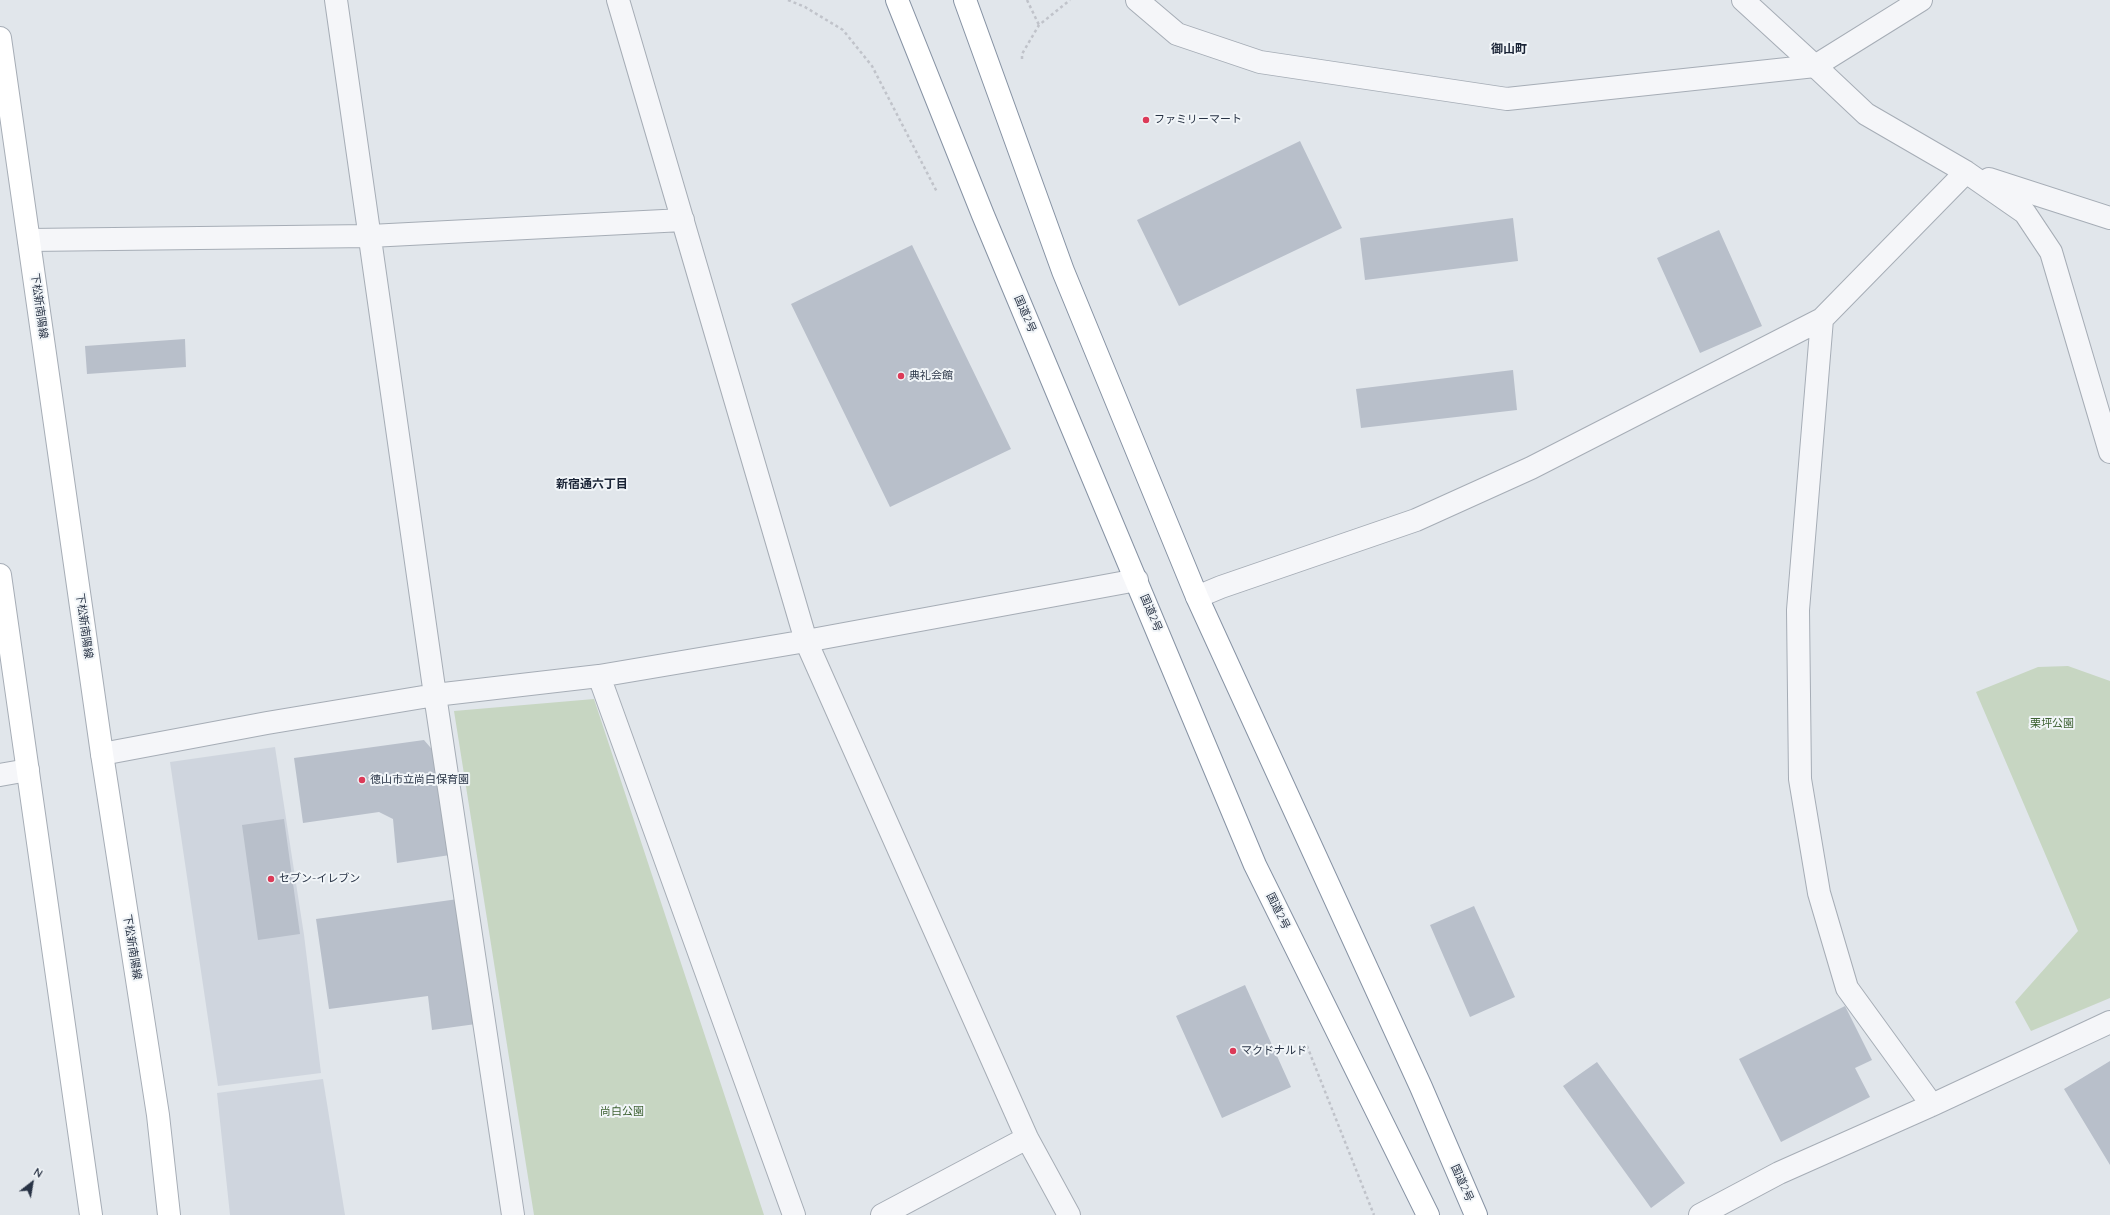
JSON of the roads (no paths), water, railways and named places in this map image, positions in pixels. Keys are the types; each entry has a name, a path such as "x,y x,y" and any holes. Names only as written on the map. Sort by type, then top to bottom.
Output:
{"main road":[{"name":"国道2号","path":"897,0 986,222 1255,864 1428,1215"},
{"name":"国道2号","path":"965,0 1063,271 1198,597 1414,1072 1476,1215"},
{"name":"下松新南陽線","path":"0,38 102,754 158,1115 168,1215"},
{"path":"0,575 91,1215"}],"street":[{"path":"336,0 434,695 513,1215"},
{"path":"618,0 806,642 1027,1138 1069,1215"},
{"path":"1138,0 1177,34 1260,62 1507,99 1815,66 1921,0"},
{"path":"1743,0 1866,114 1966,172 2025,213 2051,252 2110,452"},
{"path":"1198,597 1221,587 1416,520 1531,468 1822,320 1966,172"},
{"path":"1966,172 2110,218"},
{"path":"29,240 370,236 682,220"},
{"path":"1822,320 1798,610 1800,779 1819,893 1847,988 1932,1105"},
{"path":"102,754 267,723 434,695 599,676 806,642 1137,580"},
{"path":"599,676 794,1215"},
{"path":"0,775 28,770"},
{"path":"1700,1215 1778,1173 1932,1105 2110,1022"},
{"path":"882,1215 1027,1138"}],"place":[{"name":"ファミリーマート","path":"1146,120"},
{"name":"典礼会館","path":"901,376"},
{"name":"徳山市立尚白保育園","path":"362,780"},
{"name":"セブン-イレブン","path":"271,879"},
{"name":"マクドナルド","path":"1233,1051"}],"district":[{"name":"御山町","path":"1509,49"},
{"name":"新宿通六丁目","path":"592,484"}],"park label":[{"name":"栗坪公園","path":"2052,724"},
{"name":"尚白公園","path":"622,1112"}]}
